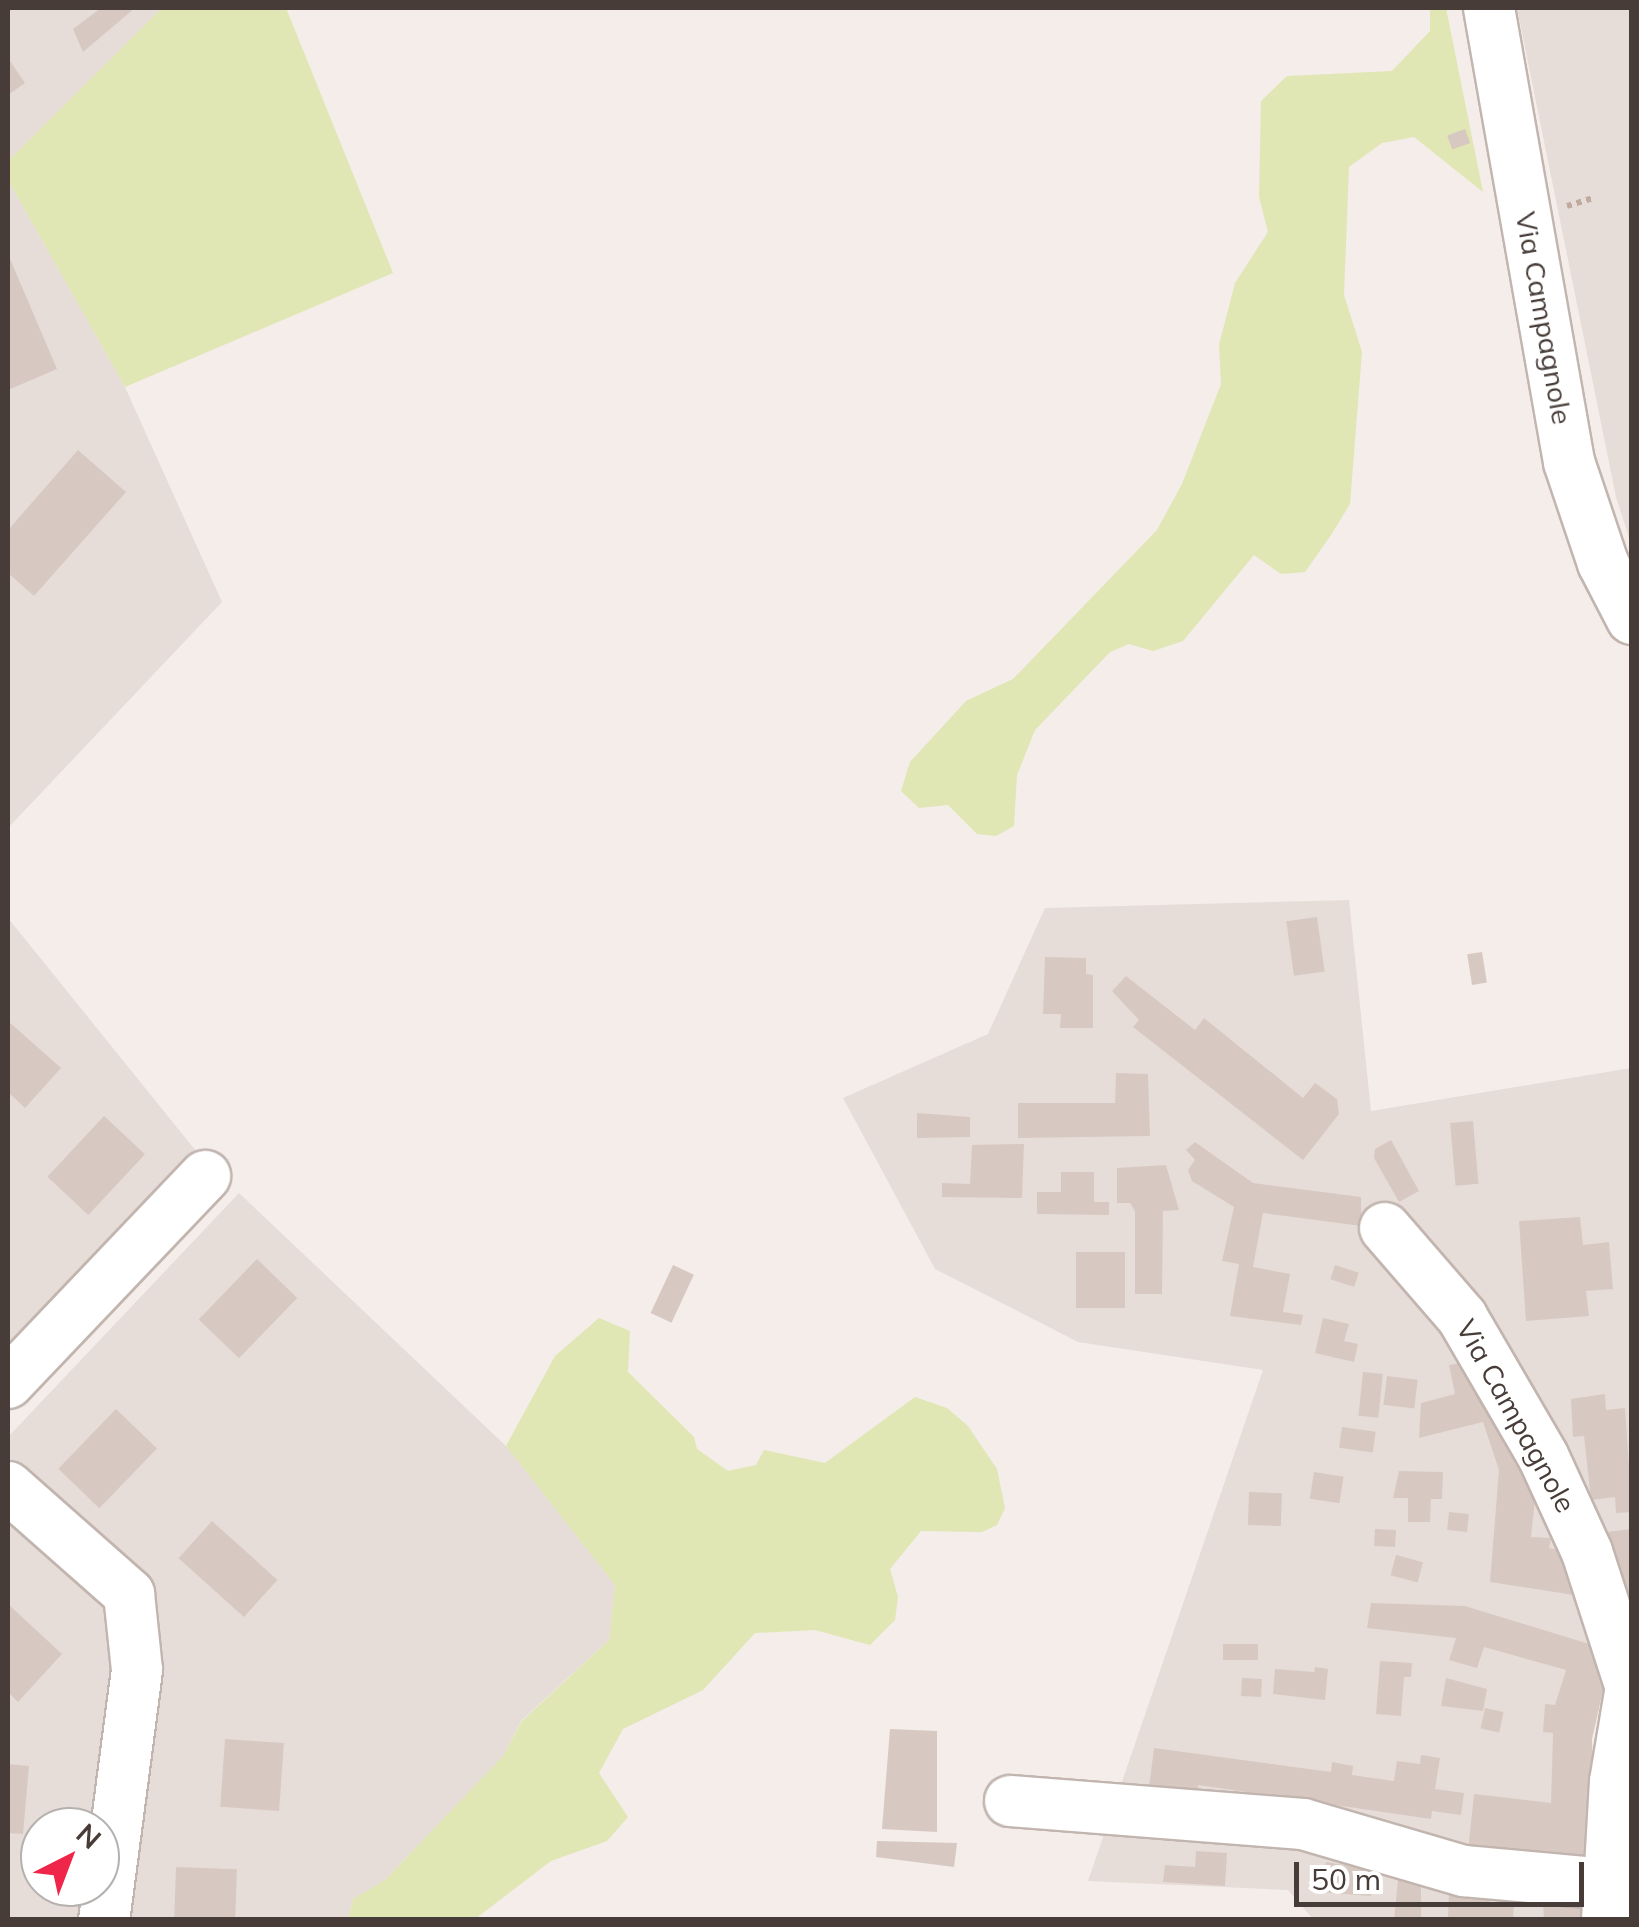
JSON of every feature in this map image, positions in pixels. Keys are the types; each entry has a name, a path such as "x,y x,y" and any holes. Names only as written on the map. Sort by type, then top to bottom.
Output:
{"street":[{"name":"Via Campagnole","path":"1489,8 1569,462 1603,563 1632,619"},
{"path":"8,1383 205,1176"},
{"name":"Via Campagnole","path":"1386,1228 1462,1317 1543,1456 1587,1552 1630,1681 1607,1902"},
{"path":"8,1487 128,1594 137,1670 104,1920"},
{"path":"1010,1800 1303,1824 1464,1871 1607,1902"}],"shaded area":[{"path":"8,8 162,8 8,161"},
{"path":"1517,8 1631,8 1631,544 1616,497"},
{"path":"8,180 125,387 222,602 8,828"},
{"path":"1349,900 1371,1111 1631,1068 1632,1624 1618,1635 1586,1727 1593,1919 1313,1919 1288,1890 1088,1881 1263,1370 1078,1342 935,1269 843,1098 988,1034 1045,908"},
{"path":"8,918 196,1151 8,1345"},
{"path":"239,1193 506,1446 615,1585 609,1640 521,1721 503,1756 385,1880 353,1899 348,1919 8,1919 8,1437"}],"green space":[{"path":"162,8 286,8 393,273 125,387 8,180 8,161"},
{"path":"1430,8 1446,8 1483,192 1414,137 1382,143 1349,167 1344,295 1362,352 1350,504 1331,535 1305,572 1281,574 1254,555 1183,641 1153,651 1129,644 1110,652 1035,730 1017,775 1014,826 996,836 977,834 948,805 919,808 901,791 910,762 966,701 1013,679 1157,530 1182,484 1221,384 1219,345 1235,283 1268,232 1259,197 1261,101 1287,76 1392,71 1430,31"},
{"path":"599,1318 630,1331 628,1372 694,1437 697,1449 728,1471 756,1465 764,1450 825,1463 915,1397 947,1408 968,1426 997,1469 1005,1508 997,1525 982,1532 921,1531 890,1569 898,1597 895,1620 870,1645 815,1630 755,1633 703,1690 623,1729 599,1773 628,1817 607,1841 551,1861 475,1919 348,1919 353,1899 385,1880 503,1756 521,1722 609,1640 615,1585 506,1446 555,1356"}],"building":[{"path":"101,8 135,8 83,52 73,29"},
{"path":"8,58 25,83 8,95"},
{"path":"1465,129 1470,143 1452,150 1447,135"},
{"path":"8,254 57,369 8,390"},
{"path":"78,450 126,492 34,596 8,573 8,530"},
{"path":"1317,917 1325,971 1294,976 1286,921"},
{"path":"1482,952 1487,983 1472,985 1467,954"},
{"path":"1045,957 1086,958 1086,974 1093,975 1093,1028 1060,1028 1061,1014 1043,1014"},
{"path":"1126,976 1195,1030 1204,1018 1303,1098 1315,1083 1337,1099 1339,1114 1303,1160 1133,1027 1139,1020 1112,991"},
{"path":"8,1021 61,1068 25,1108 8,1092"},
{"path":"1116,1073 1148,1074 1150,1136 1018,1138 1018,1103 1115,1103"},
{"path":"917,1113 970,1117 970,1137 917,1138"},
{"path":"104,1116 145,1154 88,1215 47,1177"},
{"path":"1473,1121 1478,1184 1456,1186 1450,1123"},
{"path":"1391,1140 1419,1191 1399,1202 1374,1158 1375,1149"},
{"path":"1195,1142 1253,1183 1361,1197 1361,1226 1263,1213 1253,1267 1290,1274 1283,1312 1303,1315 1301,1325 1230,1316 1239,1264 1222,1261 1234,1207 1192,1181 1188,1170 1195,1160 1186,1150"},
{"path":"1024,1144 1022,1198 942,1197 942,1183 970,1184 972,1145"},
{"path":"1166,1165 1179,1210 1163,1211 1162,1294 1135,1294 1135,1211 1130,1203 1117,1203 1117,1168"},
{"path":"1061,1172 1094,1172 1094,1202 1109,1202 1109,1215 1037,1214 1037,1192 1061,1192"},
{"path":"1580,1217 1583,1245 1609,1242 1613,1289 1586,1291 1589,1316 1526,1321 1519,1221"},
{"path":"1076,1252 1125,1252 1125,1308 1076,1308"},
{"path":"257,1259 297,1298 239,1358 199,1319"},
{"path":"673,1265 694,1275 671,1323 651,1313"},
{"path":"1335,1265 1359,1273 1354,1287 1330,1279"},
{"path":"1323,1318 1349,1324 1344,1341 1358,1344 1354,1362 1315,1353"},
{"path":"1479,1360 1538,1472 1531,1537 1551,1538 1549,1548 1578,1554 1574,1595 1490,1582 1499,1470 1483,1422 1419,1438 1421,1403 1455,1394 1449,1365"},
{"path":"1363,1372 1383,1374 1378,1418 1358,1416"},
{"path":"1387,1376 1418,1380 1414,1409 1383,1405"},
{"path":"1605,1394 1606,1410 1625,1408 1632,1512 1616,1513 1615,1497 1591,1500 1584,1436 1573,1437 1571,1399"},
{"path":"116,1409 157,1449 99,1508 58,1469"},
{"path":"1342,1427 1376,1432 1373,1453 1339,1448"},
{"path":"1399,1471 1443,1472 1442,1499 1431,1499 1430,1522 1408,1522 1408,1498 1393,1498"},
{"path":"1314,1472 1344,1477 1339,1503 1310,1499"},
{"path":"1249,1492 1282,1493 1281,1526 1248,1525"},
{"path":"1449,1512 1469,1514 1467,1532 1447,1530"},
{"path":"212,1521 277,1580 244,1617 179,1558"},
{"path":"1375,1529 1396,1530 1395,1547 1374,1546"},
{"path":"1632,1529 1632,1623 1607,1532"},
{"path":"1396,1555 1423,1562 1418,1583 1391,1575"},
{"path":"1371,1603 1465,1606 1612,1651 1592,1739 1596,1876 1467,1861 1474,1794 1551,1803 1553,1733 1543,1732 1545,1704 1555,1705 1566,1670 1484,1647 1477,1668 1449,1660 1456,1638 1367,1628"},
{"path":"8,1604 62,1654 18,1702 8,1692"},
{"path":"1223,1644 1258,1644 1258,1660 1223,1660"},
{"path":"1380,1661 1412,1663 1411,1677 1404,1677 1401,1716 1376,1714"},
{"path":"1315,1667 1328,1669 1325,1700 1273,1694 1275,1669 1314,1672"},
{"path":"1242,1678 1262,1679 1261,1697 1241,1696"},
{"path":"1446,1678 1487,1689 1483,1711 1441,1706"},
{"path":"1485,1708 1504,1712 1499,1732 1481,1729"},
{"path":"890,1729 937,1731 937,1832 882,1829"},
{"path":"225,1739 284,1743 279,1811 220,1807"},
{"path":"1154,1748 1331,1772 1332,1762 1353,1766 1352,1775 1394,1781 1397,1761 1420,1764 1421,1755 1440,1758 1435,1789 1464,1793 1461,1815 1432,1811 1431,1819 1198,1785 1197,1794 1149,1788"},
{"path":"8,1764 29,1766 25,1807 20,1807 20,1834 8,1833"},
{"path":"877,1841 957,1843 954,1867 876,1857"},
{"path":"1196,1851 1227,1853 1225,1886 1163,1882 1165,1865 1195,1867"},
{"path":"1326,1862 1375,1870 1371,1896 1318,1892"},
{"path":"176,1867 237,1869 235,1920 174,1920"},
{"path":"1399,1870 1458,1876 1490,1902 1514,1903 1513,1920 1448,1920 1449,1888 1421,1887 1421,1920 1394,1920"},
{"path":"1598,1900 1599,1920 1544,1920 1543,1903"}]}
